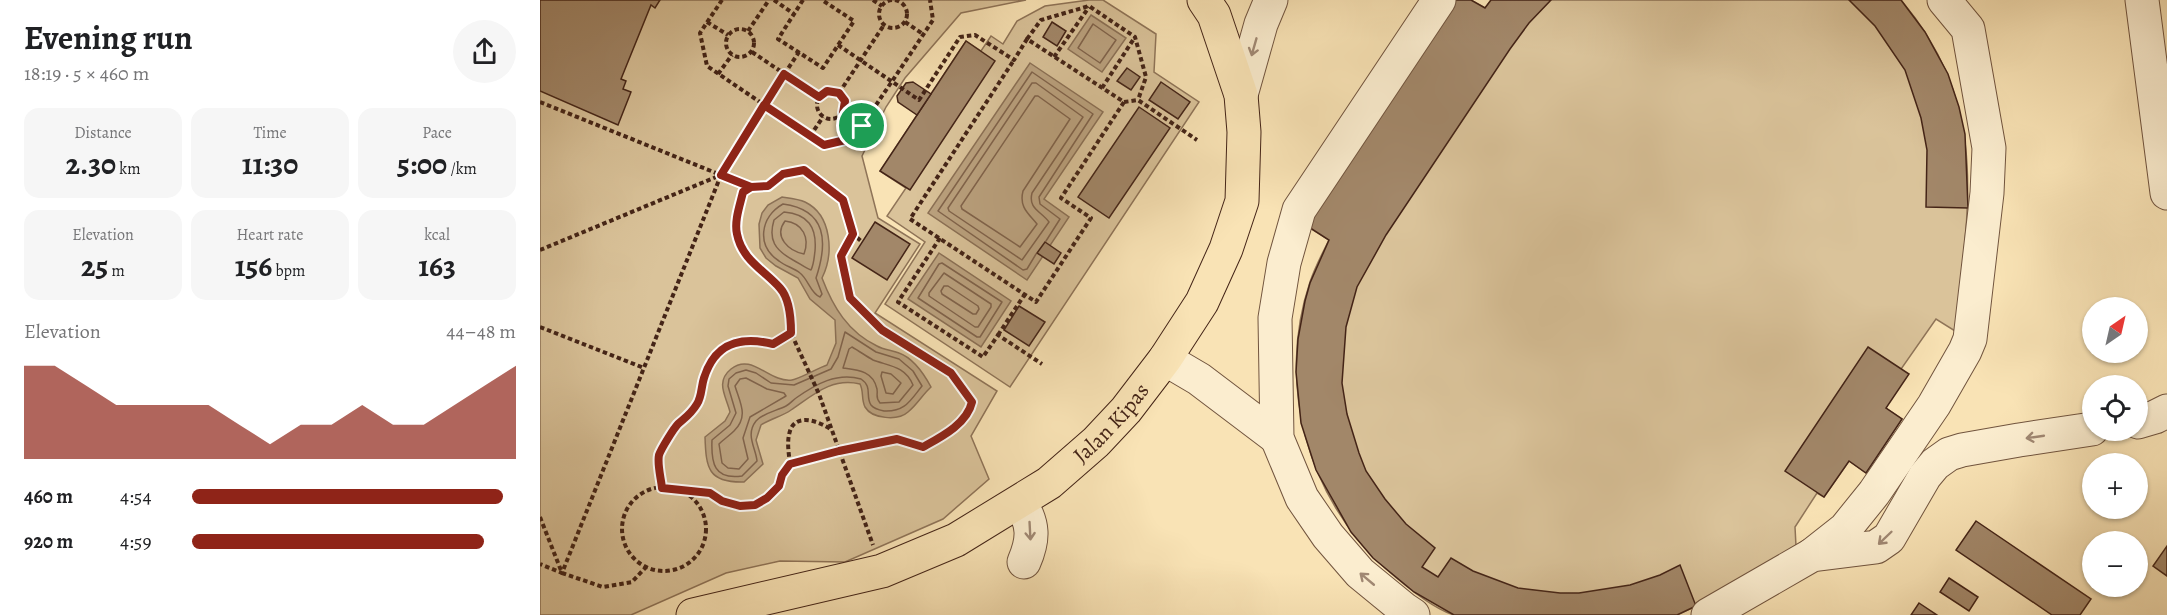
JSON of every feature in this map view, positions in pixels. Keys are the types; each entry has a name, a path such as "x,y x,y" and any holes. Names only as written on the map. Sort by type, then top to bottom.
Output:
{"main road":[{"name":"Jalan Kipas","path":"693,615 882,571 956,540 1049,483 1096,442 1126,410 1165,360 1202,302 1226,249 1242,201 1244,132 1241,95 1214,15 1204,0"}],"lane":[{"path":"1241,95 1261,24 1271,0"},
{"path":"1413,615 1360,573 1328,536 1302,498 1277,438 1275,318 1284,263 1299,210 1439,0"},
{"path":"1708,615 1812,555 1845,529 1874,493 1934,405 1970,339 1987,193 1989,148 1966,14 1944,0"},
{"path":"2142,0 2167,193"},
{"path":"1165,360 1198,379 1277,438"},
{"path":"2148,419 2167,411"},
{"path":"1812,555 1876,547 1889,538 1925,476 1935,464 1949,454 2082,431"},
{"path":"1020,502 1028,515 1032,532 1030,547 1024,562"}],"path":[{"path":"722,0 700,33 706,66 824,145 854,138 933,21 930,0"},
{"path":"748,31 769,0"},
{"path":"774,0 794,14"},
{"path":"803,0 778,39 824,68 854,21 822,0"},
{"path":"831,6 835,0"},
{"path":"873,0 882,6"},
{"path":"890,1 901,1 907,13 905,22 897,28 885,26 879,18 882,6 890,1"},
{"path":"1089,6 1135,37 1146,77 1138,100"},
{"path":"1089,6 1041,20 910,219 1036,302 1091,218 1061,198 1124,102"},
{"path":"1054,57 1089,6"},
{"path":"707,22 728,36"},
{"path":"905,22 923,34"},
{"path":"839,93 885,26"},
{"path":"737,29 748,31 755,43 752,52 744,57 732,55 726,46 728,36 737,29"},
{"path":"838,45 919,100 960,37 967,34 975,35 1014,60"},
{"path":"1102,88 1135,37"},
{"path":"1027,39 1124,102 1138,100 1197,140"},
{"path":"752,52 819,97"},
{"path":"562,573 721,175 799,52"},
{"path":"718,74 732,55"},
{"path":"827,91 839,93 845,101 843,113 835,119 823,117 817,106 819,97 827,91"},
{"path":"540,102 751,187 768,186 783,174 804,170 843,200 853,234 862,242"},
{"path":"843,113 862,126"},
{"path":"810,136 823,117"},
{"path":"540,250 721,175"},
{"path":"751,187 743,192 737,216 736,232 741,250 759,270 782,289 791,314 791,333 819,394 882,571"},
{"path":"790,464 897,439 923,447 946,434 962,420 969,412 972,402 951,373 882,330 850,298 841,256 853,234"},
{"path":"940,238 898,302 983,357 1025,294"},
{"path":"540,327 644,368"},
{"path":"662,488 659,455 676,425 691,415 700,399 703,379 712,360 723,348 739,341 756,340 773,344 791,333"},
{"path":"998,335 1042,364"},
{"path":"683,491 694,490 710,493 722,501 740,506 755,505 767,498 779,486 782,475 790,464 789,433 793,426 800,421 811,419 820,422 832,431"},
{"path":"670,487 683,491 695,500 703,512 706,526 705,541 699,554 688,564 675,570 660,571 646,567 635,560 622,537 622,523 626,511 634,500 644,492 662,488 670,487"},
{"path":"540,517 562,573"},
{"path":"540,564 603,586 632,582 646,567"}],"shaded area":[{"path":"540,0 1026,0 961,13 905,78 886,107 862,156 878,218 920,244 875,313 997,391 971,436 989,479 943,519 845,562 780,561 726,573 631,615 540,615"},
{"path":"1103,0 1156,34 1154,72 1199,102 1010,387 885,304 925,242 887,216 906,188 880,171 966,41 981,51 991,36 1003,44 1017,21 1045,6"},
{"path":"1455,0 1471,0 1485,8 1491,0 1901,0 1929,40 1949,79 1961,118 1967,158 1968,199 1955,331 1936,319 1901,369 1886,408 1902,419 1866,473 1849,461 1824,497 1817,493 1795,527 1796,546 1677,615 1454,615 1446,612 1427,602 1400,581 1359,540 1336,508 1318,474 1306,437 1298,398 1296,359 1300,320 1310,282 1329,240 1304,224"}],"water":[{"path":"1091,15 1126,38 1102,72 1068,49"},
{"path":"1030,63 1103,112 1044,199 1069,217 1027,280 928,213"},
{"path":"782,197 805,202 821,216 829,247 822,278 843,318 867,340 909,359 931,387 908,412 892,418 868,411 864,404 860,384 840,383 823,389 788,412 761,425 756,440 763,464 744,482 732,482 723,480 711,472 705,448 705,437 725,421 730,412 723,389 726,374 739,365 746,364 784,380 792,380 827,365 836,343 835,320 810,299 798,278 776,266 766,258 760,248 759,224 762,213 768,205"},
{"path":"939,253 1011,301 981,347 908,299"}],"building":[{"path":"540,0 660,0 655,8 651,5 621,79 626,81 623,89 631,92 618,125 540,91"},
{"path":"1455,0 1471,0 1485,8 1491,0 1551,0 1529,23 1510,49 1386,235 1357,287 1346,327 1342,383 1347,414 1359,453 1366,471 1385,499 1406,524 1435,548 1422,567 1438,577 1451,558 1473,571 1518,588 1579,593 1630,585 1660,575 1680,565 1696,606 1677,615 1454,615 1414,592 1373,558 1351,532 1316,470 1301,423 1296,372 1298,339 1305,301 1310,283 1329,240 1304,224"},
{"path":"1849,0 1901,0 1925,32 1948,74 1959,107 1965,134 1968,208 1926,207 1927,150 1921,118 1905,70 1875,26"},
{"path":"1052,22 1066,31 1057,46 1043,37"},
{"path":"966,41 995,61 910,190 880,171"},
{"path":"1127,68 1140,77 1131,90 1117,81"},
{"path":"913,82 931,94 917,115 898,102 897,96 906,83"},
{"path":"1161,82 1190,102 1178,119 1149,100"},
{"path":"1139,107 1170,128 1109,218 1078,197"},
{"path":"875,222 910,244 887,280 852,258"},
{"path":"1045,242 1061,253 1054,264 1037,253"},
{"path":"1019,306 1045,322 1029,346 1004,330"},
{"path":"1868,347 1909,374 1886,408 1902,419 1866,473 1849,461 1824,497 1785,471"},
{"path":"1976,521 2082,593 2082,597 2091,599 2080,615 2052,615 1956,550"},
{"path":"2167,546 2167,576 2153,566"},
{"path":"1949,578 1978,597 1969,611 1940,592"},
{"path":"1919,603 1937,615 1911,615"}],"route":[{"path":"862,126 843,113 846,106 845,101 836,91 827,91 819,97 784,74 764,105 721,175 751,187 768,186 783,174 804,170 843,200 853,234 841,256 850,298 882,330 951,373 972,402 969,412 946,434 923,447 897,439 790,464 782,475 779,486 767,498 755,505 740,506 722,501 710,493 694,490 662,488 659,455 676,425 691,415 700,399 703,379 712,360 723,348 739,341 756,340 773,344 791,333 791,314 782,289 759,270 741,250 736,232 743,192 751,187 721,175 764,105 824,145 854,138 862,126"}]}
